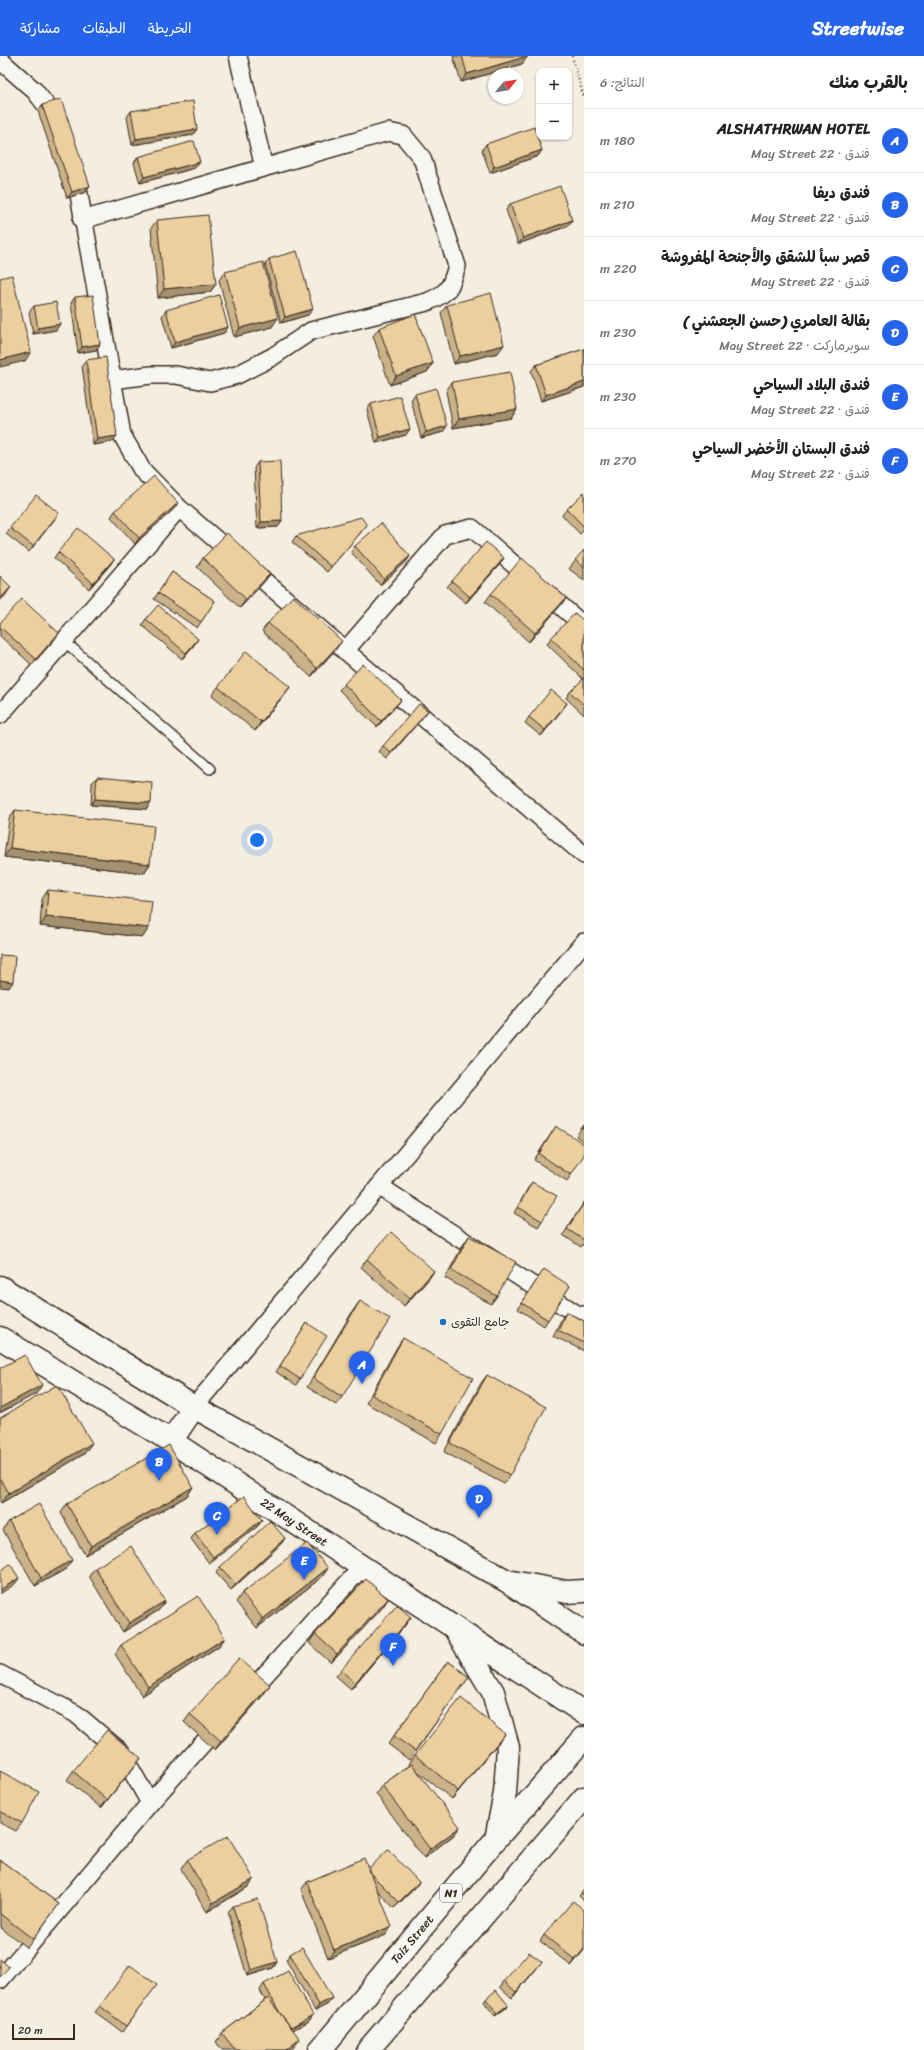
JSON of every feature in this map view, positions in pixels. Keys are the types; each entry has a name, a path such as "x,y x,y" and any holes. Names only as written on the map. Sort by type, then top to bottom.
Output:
{"main road":[{"path":"0,1287 194,1407 507,1581 584,1633"},
{"name":"22 May Street","path":"0,1338 171,1440 584,1713"},
{"path":"171,1440 194,1407"},
{"path":"507,1581 567,1592 584,1591"},
{"path":"455,1629 493,1692 508,1748 505,1793 496,1839"},
{"name":"Taiz Street","path":"320,2050 496,1839 584,1738"},
{"path":"368,2050 584,1798"}],"street":[{"path":"238,56 264,168"},
{"path":"0,60 35,91 58,120 69,146 122,435 142,470 179,508 584,855"},
{"path":"82,220 388,132 404,135 422,158 457,266 452,283 443,295 428,302 311,332 272,357 237,375 210,382 176,375 151,374 112,380"},
{"path":"0,715 179,508"},
{"path":"345,651 445,535 472,528 584,626"},
{"path":"194,1407 584,942"},
{"path":"379,1186 578,1315 584,1315"},
{"path":"0,1980 150,1803 362,1566"},
{"path":"0,1674 76,1714 121,1752 150,1803"}],"lane":[{"path":"64,641 210,769"}],"path":[{"path":"572,56 584,98"}],"building":[{"path":"462,56 528,56 467,74"},
{"path":"61,99 90,186 72,192 42,105"},
{"path":"193,101 197,129 136,139 131,111"},
{"path":"534,127 536,140 539,140 542,150 494,167 486,144"},
{"path":"194,141 200,162 144,177 138,157"},
{"path":"560,186 572,220 523,238 510,204"},
{"path":"208,215 216,284 164,289 157,220"},
{"path":"297,251 313,309 285,317 269,259"},
{"path":"263,262 278,318 240,328 225,272"},
{"path":"12,275 31,352 0,360 0,278"},
{"path":"491,293 504,345 460,356 447,305"},
{"path":"93,295 100,344 82,347 75,297"},
{"path":"219,295 228,327 175,342 166,310"},
{"path":"56,302 60,324 38,328 34,306"},
{"path":"415,314 433,363 396,376 379,328"},
{"path":"584,349 584,382 546,395 536,365"},
{"path":"106,357 117,436 97,439 86,360"},
{"path":"510,372 517,409 459,419 452,382"},
{"path":"436,388 447,426 426,432 415,394"},
{"path":"400,396 410,429 380,437 371,404"},
{"path":"280,461 282,521 261,522 258,462"},
{"path":"154,476 178,503 139,538 115,511"},
{"path":"584,492 584,527 567,509"},
{"path":"36,495 59,513 33,546 10,528"},
{"path":"361,517 367,525 331,567 296,536"},
{"path":"381,523 410,556 384,579 355,546"},
{"path":"78,528 114,559 93,583 58,552"},
{"path":"227,533 270,574 246,599 203,558"},
{"path":"486,542 504,558 470,597 452,581"},
{"path":"584,550 584,567 575,560"},
{"path":"522,558 566,598 535,633 491,594"},
{"path":"172,572 215,601 201,622 158,593"},
{"path":"0,576 11,587 0,599"},
{"path":"293,596 342,641 317,668 268,623"},
{"path":"22,599 59,633 36,659 0,627 0,623"},
{"path":"158,605 198,639 186,653 146,619"},
{"path":"575,613 584,621 584,670 551,638"},
{"path":"246,651 290,687 261,722 218,687"},
{"path":"363,664 401,700 381,721 344,684"},
{"path":"584,678 584,705 570,692"},
{"path":"551,690 567,703 545,730 529,717"},
{"path":"419,704 428,711 391,753 383,746"},
{"path":"97,777 152,782 151,803 95,799"},
{"path":"15,810 154,826 150,864 10,848"},
{"path":"48,890 152,901 149,928 46,917"},
{"path":"0,955 15,956 13,982 0,980"},
{"path":"556,1126 584,1144 584,1155 571,1175 539,1154"},
{"path":"532,1182 557,1196 542,1221 518,1207"},
{"path":"584,1203 584,1240 567,1229"},
{"path":"391,1232 434,1271 410,1298 367,1259"},
{"path":"469,1236 516,1262 497,1296 451,1270"},
{"path":"544,1269 570,1286 548,1320 522,1303"},
{"path":"360,1301 390,1319 342,1397 313,1378"},
{"path":"566,1312 584,1321 584,1343 558,1330"},
{"path":"307,1323 327,1336 300,1379 280,1366"},
{"path":"403,1338 473,1378 442,1434 372,1395"},
{"path":"25,1355 42,1385 0,1408 0,1368"},
{"path":"487,1375 546,1407 510,1475 450,1443"},
{"path":"57,1385 92,1443 9,1493 0,1478 0,1418"},
{"path":"169,1445 193,1487 91,1546 67,1504"},
{"path":"244,1496 262,1520 213,1557 195,1533"},
{"path":"39,1504 72,1560 41,1578 9,1521"},
{"path":"270,1521 285,1538 236,1584 220,1567"},
{"path":"307,1543 328,1568 263,1619 242,1593"},
{"path":"131,1546 165,1601 129,1623 95,1568"},
{"path":"10,1564 19,1578 0,1590 0,1571"},
{"path":"366,1579 388,1599 337,1654 315,1634"},
{"path":"198,1596 225,1638 148,1687 121,1645"},
{"path":"397,1605 411,1617 355,1683 341,1670"},
{"path":"239,1658 270,1685 221,1741 190,1714"},
{"path":"448,1661 469,1677 415,1751 394,1736"},
{"path":"461,1698 505,1734 458,1791 415,1755"},
{"path":"107,1730 141,1758 107,1800 73,1771"},
{"path":"412,1764 460,1827 430,1849 382,1785"},
{"path":"0,1771 39,1792 22,1823 0,1811"},
{"path":"228,1836 254,1879 213,1903 187,1860"},
{"path":"388,1850 419,1882 399,1902 369,1872 368,1869"},
{"path":"364,1858 392,1926 334,1950 307,1882"},
{"path":"0,1860 59,1904 33,1939 0,1914"},
{"path":"258,1899 277,1962 251,1970 233,1906"},
{"path":"573,1901 584,1910 584,1949 575,1960 544,1935"},
{"path":"302,1947 332,1998 319,2005 290,1954"},
{"path":"529,1952 542,1962 516,1992 504,1981"},
{"path":"0,1959 9,1967 0,1977"},
{"path":"130,1965 157,1985 126,2026 100,2006"},
{"path":"288,1971 313,2015 291,2027 280,2013 264,1984"},
{"path":"496,1990 508,2005 497,2013 486,1999"},
{"path":"268,1998 300,2039 286,2050 235,2050 222,2033"}],"place":[{"name":"جامع التقوى","path":"443,1322"},
{"name":"ALSHATHRWAN HOTEL","path":"362,1384"},
{"name":"فندق ديفا","path":"159,1481"},
{"name":"بقالة العامري (حسن الجعشني )","path":"479,1518"},
{"name":"قصر سبأ للشقق والأجنحة المفروشة","path":"217,1535"},
{"name":"فندق البلاد السياحي","path":"304,1580"},
{"name":"فندق البستان الأخضر السياحي","path":"393,1666"}]}
